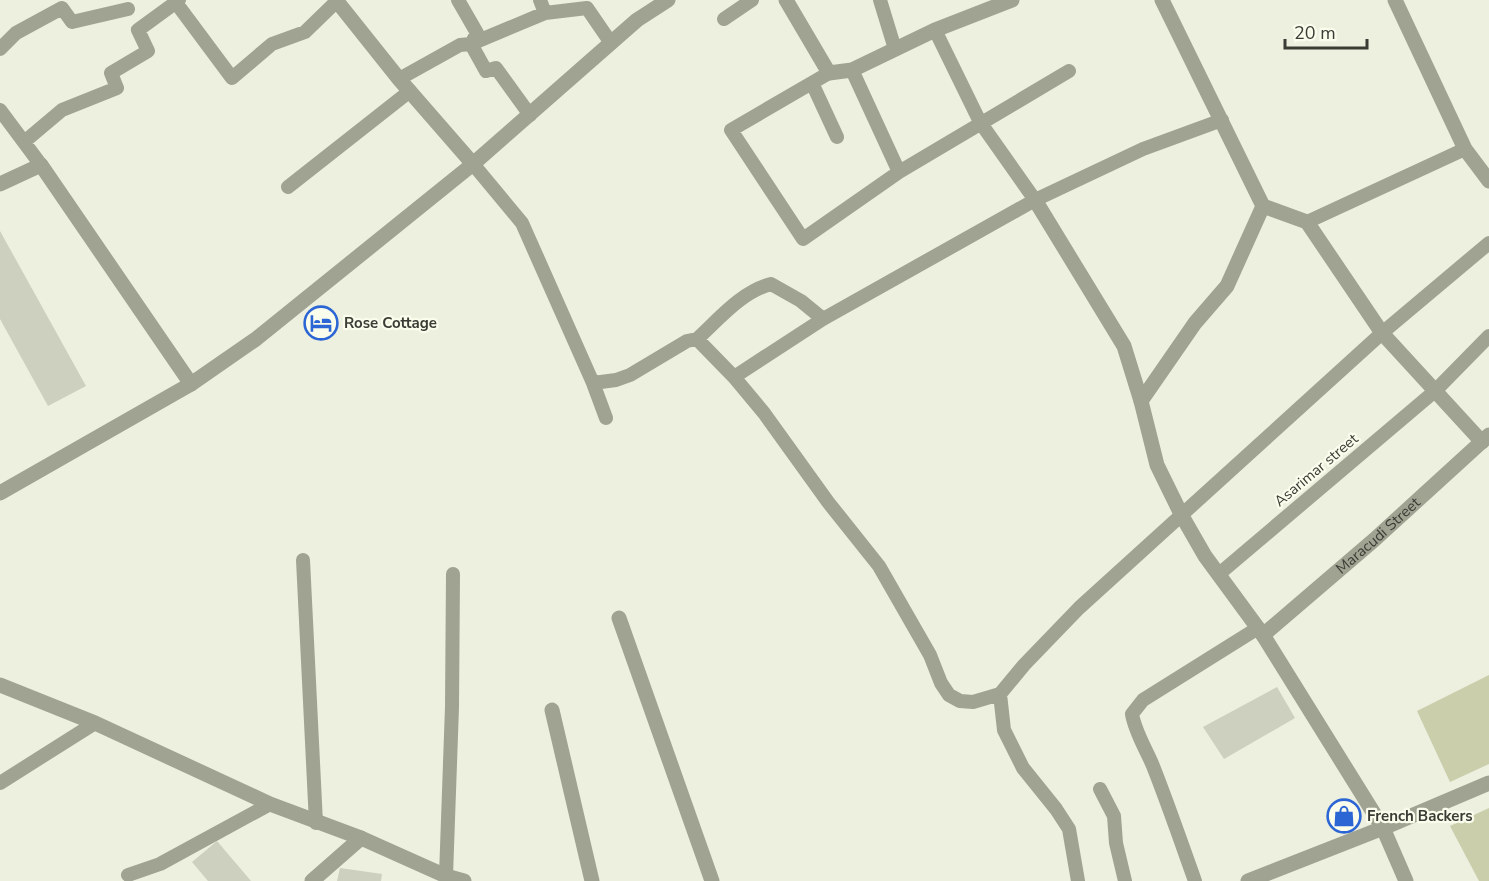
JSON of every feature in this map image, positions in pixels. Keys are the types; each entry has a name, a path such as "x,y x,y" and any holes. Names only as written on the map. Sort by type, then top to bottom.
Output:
{"street":[{"path":"0,494 192,384 256,339 473,164 637,20 669,0"},
{"path":"786,0 829,73 852,70 935,30 1012,0"},
{"path":"1162,0 1263,206 1307,222 1382,333 1435,391 1485,439"},
{"path":"1395,0 1465,149 1489,181"},
{"path":"336,1 399,79 473,164"},
{"path":"0,184 41,165 192,384"},
{"path":"1035,200 1124,346 1157,465 1182,516 1205,556 1260,631 1383,828 1406,881"},
{"path":"1141,401 1195,323 1227,286 1263,206"},
{"name":"Maracudi Street","path":"1260,631 1374,540 1485,439"},
{"path":"619,618 712,881"},
{"path":"0,685 95,723 270,804 361,838 446,876 464,881"},
{"path":"552,710 592,881"},
{"path":"1248,881 1489,783"},
{"path":"312,881 361,838"}],"lane":[{"path":"458,0 477,33 471,44"},
{"path":"540,0 545,14"},
{"path":"724,19 752,0"},
{"path":"880,0 895,48"},
{"path":"24,142 62,110 117,88 111,72 148,51 138,30 176,1 232,78 272,45 305,32 336,1"},
{"path":"0,49 16,33 63,8 72,22 128,9"},
{"path":"399,79 460,45 471,44 545,14 587,8 611,43"},
{"path":"935,30 980,122 1035,200"},
{"path":"471,44 486,71 496,68 530,115"},
{"path":"852,70 899,172"},
{"path":"829,73 731,130 803,239 899,172 1069,71"},
{"path":"812,83 837,137"},
{"path":"288,186 410,91"},
{"path":"0,110 41,165"},
{"path":"734,376 823,319 1035,200 1143,149 1222,120"},
{"path":"1307,222 1465,149"},
{"path":"473,164 522,223 593,383 606,418"},
{"path":"697,339 734,376 764,413 828,502 879,567 930,655 941,683 949,695 960,701 973,702 1000,694 1024,665 1079,608 1382,333 1489,243"},
{"path":"593,383 616,380 630,375 687,341 697,339 758,287 771,284 801,301 823,319"},
{"name":"Asarimar street","path":"1219,574 1435,391 1489,336"},
{"path":"303,560 316,823"},
{"path":"446,876 452,707 453,574"},
{"path":"1195,881 1170,811 1133,723 1132,714 1143,700 1260,631"},
{"path":"1000,694 1004,730 1023,768 1056,808 1069,829 1078,881"},
{"path":"0,783 95,723"},
{"path":"1100,789 1114,816 1116,843 1125,881"},
{"path":"128,875 160,864 270,804"}],"green space":[{"path":"1489,675 1489,764 1450,782 1417,711"},
{"path":"1489,808 1489,881 1479,881 1450,826"}],"building":[{"path":"0,231 86,386 48,406 0,319"},
{"path":"1277,687 1295,718 1224,759 1203,727"},
{"path":"217,841 251,881 208,881 192,862"},
{"path":"340,868 382,874 381,881 337,881"}],"place":[{"name":"Rose Cottage","path":"321,323"},
{"name":"French Backers","path":"1344,816"}]}
